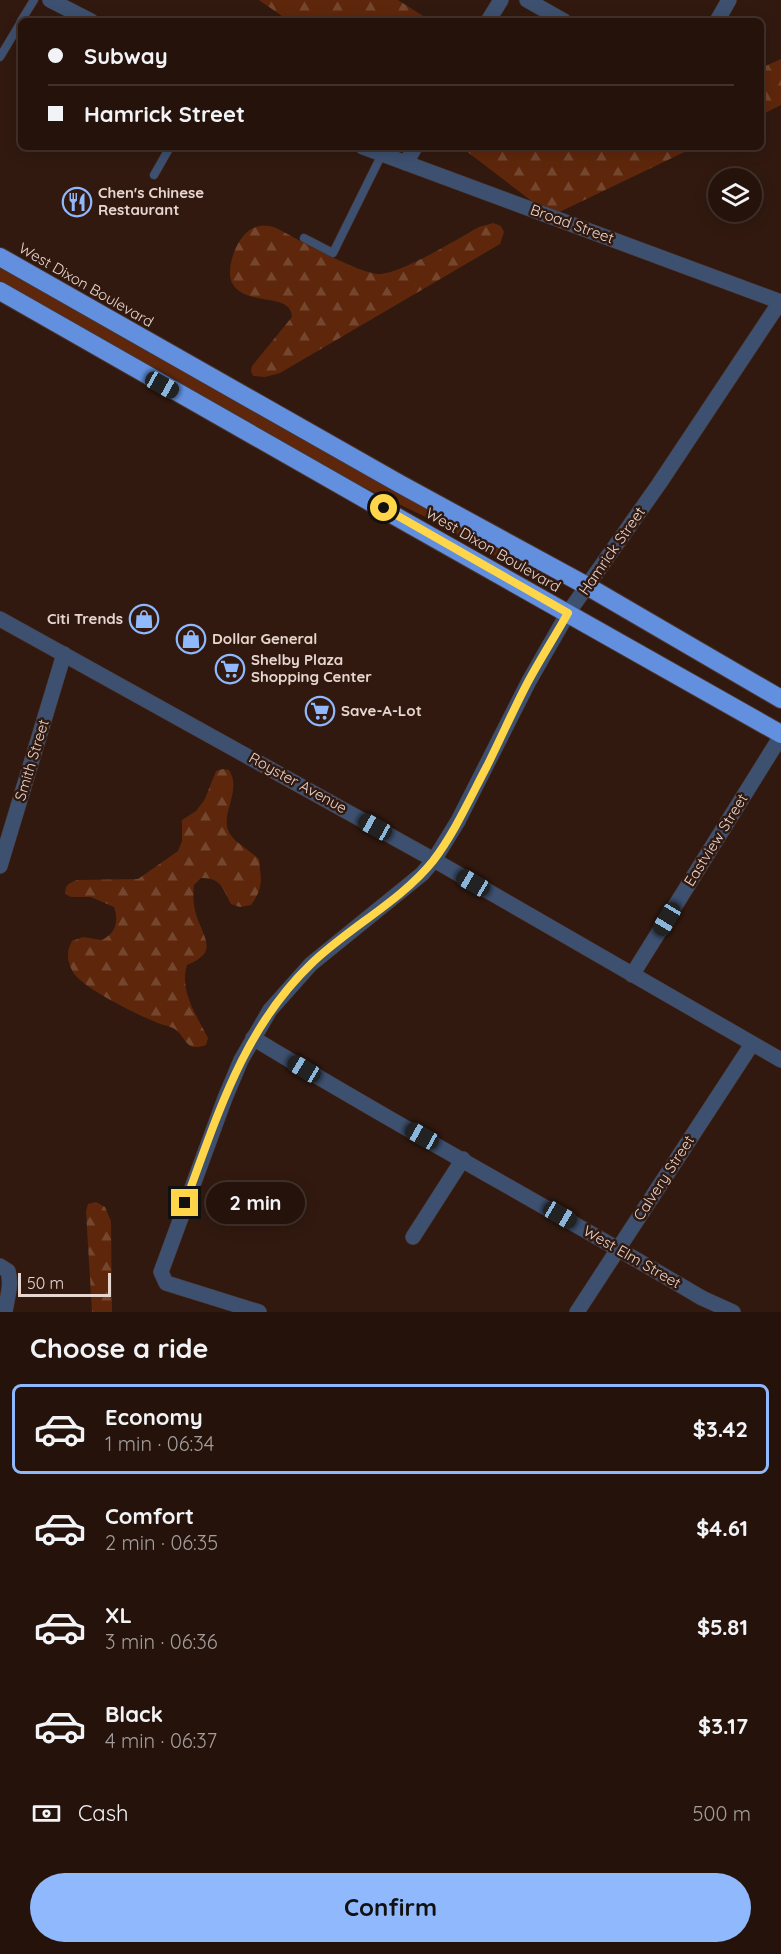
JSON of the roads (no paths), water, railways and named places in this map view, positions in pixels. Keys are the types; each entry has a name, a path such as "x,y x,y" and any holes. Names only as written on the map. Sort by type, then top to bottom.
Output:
{"highway":[{"name":"West Dixon Boulevard","path":"0,257 400,484 587,586 781,699"},
{"name":"West Dixon Boulevard","path":"0,291 133,369 781,735"}],"street":[{"path":"50,0 85,18"},
{"path":"490,18 501,0"},
{"path":"527,0 559,18"},
{"path":"719,18 729,0"},
{"name":"Broad Street","path":"371,150 781,302"},
{"path":"406,163 413,150"},
{"name":"Hamrick Street","path":"259,1312 166,1283 162,1277 162,1266 225,1098 253,1038 270,1010 311,964 402,891 434,860 458,821 529,681 568,613 666,475 781,302"},
{"name":"Royster Avenue","path":"0,619 434,860 781,1060"},
{"name":"Smith Street","path":"0,866 64,654"},
{"name":"Eastview Street","path":"632,975 781,735"},
{"name":"West Elm Street","path":"253,1038 321,1080 463,1159 702,1298 732,1312"},
{"name":"Calvery Street","path":"577,1312 752,1044"},
{"path":"413,1237 463,1159"},
{"path":"1,1266 8,1271 10,1277 4,1312"}],"lane":[{"path":"23,18 34,0"},
{"path":"0,57 18,26"},
{"path":"154,176 168,150"},
{"path":"304,238 333,253 382,154"}],"place":[{"name":"Chen's Chinese Restaurant","path":"77,202"},
{"name":"Citi Trends","path":"144,619"},
{"name":"Dollar General","path":"191,639"},
{"name":"Shelby Plaza Shopping Center","path":"230,669"},
{"name":"Save-A-Lot","path":"320,711"}]}
